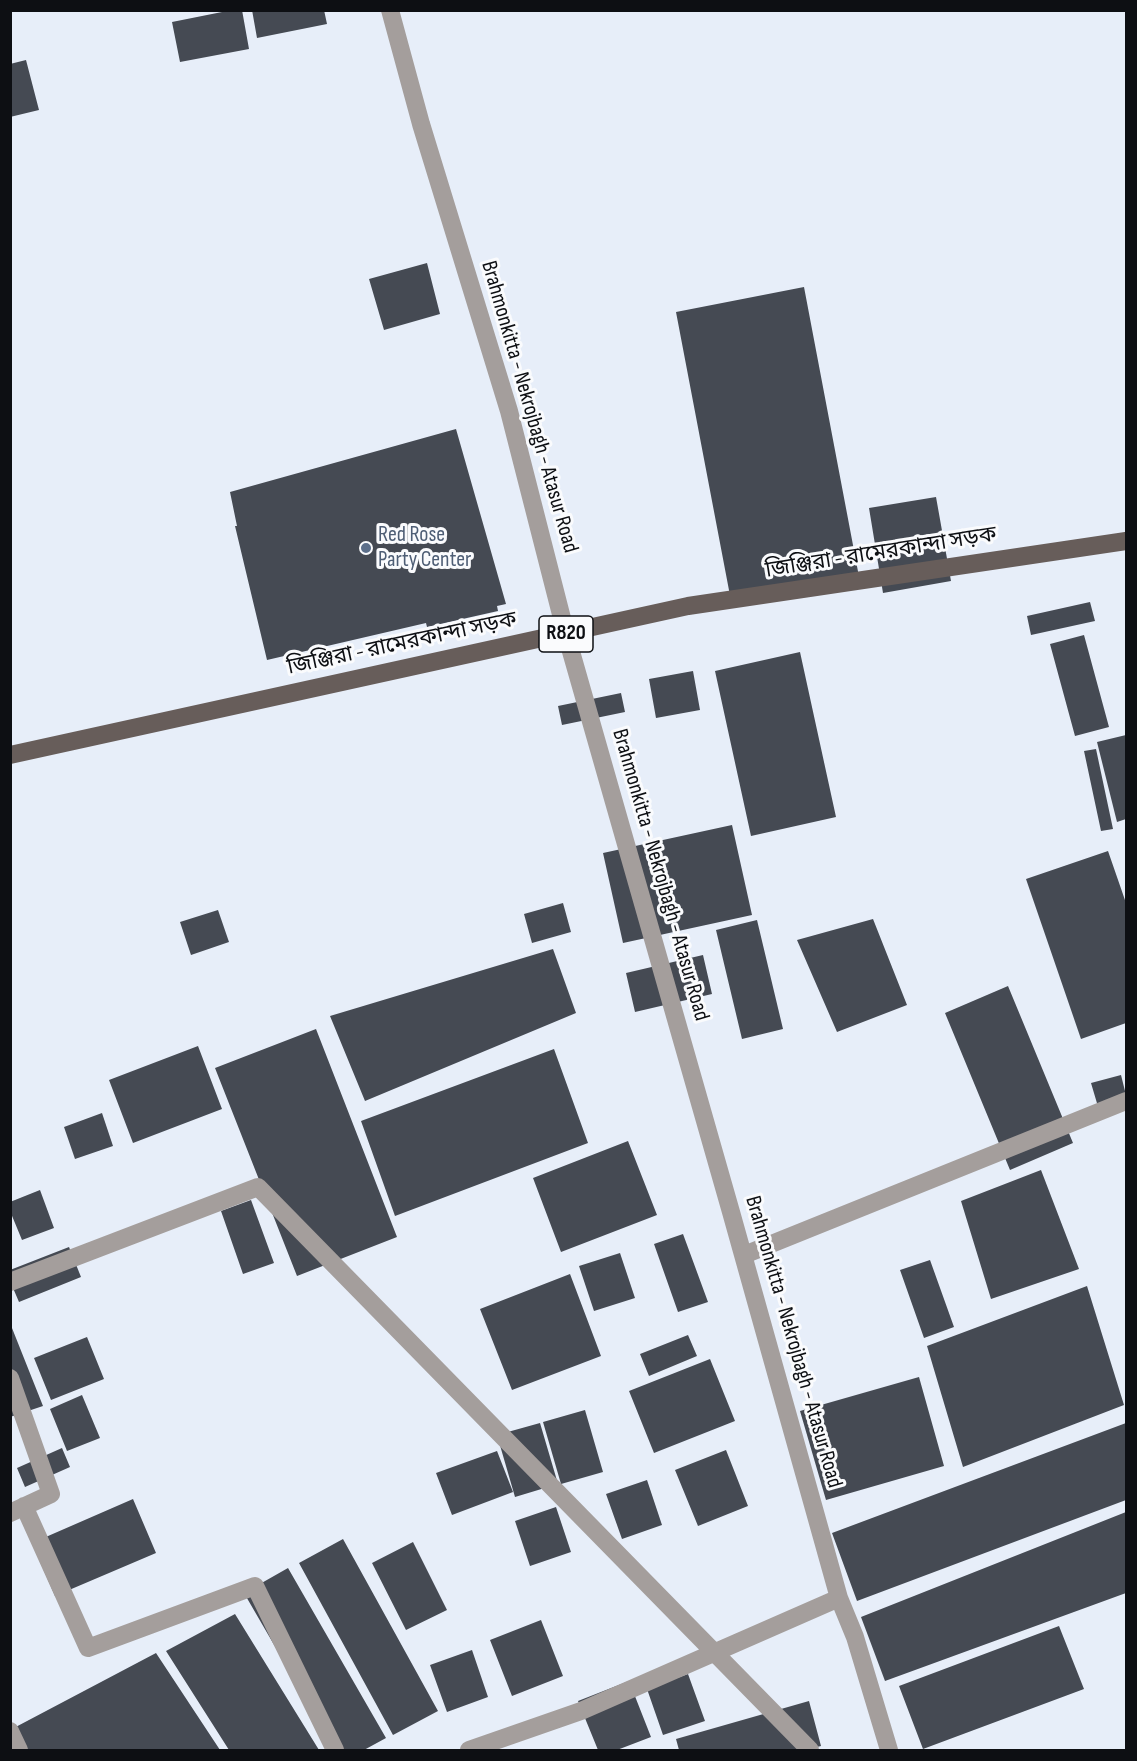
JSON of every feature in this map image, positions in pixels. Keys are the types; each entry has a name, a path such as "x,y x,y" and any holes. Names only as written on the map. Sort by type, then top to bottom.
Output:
{"main road":[{"name":"জিঞ্জিরা - রামেরকান্দা সড়ক","path":"10,755 688,606 1126,541"}],"street":[{"name":"Brahmonkitta - Nekrojbagh - Atasur Road","path":"390,10 421,124 509,411 566,634 744,1255 839,1598 855,1637 889,1750"},
{"path":"744,1255 1126,1101"},
{"path":"10,1282 258,1186 810,1750"},
{"path":"10,1378 51,1494 17,1509 87,1648 255,1586 335,1750"},
{"path":"469,1750 581,1711 839,1598"},
{"path":"10,1731 19,1750"}],"building":[{"path":"242,10 249,49 180,62 172,22"},
{"path":"252,10 324,10 327,24 257,38"},
{"path":"26,60 39,110 10,117 10,64"},
{"path":"427,263 440,314 384,330 369,279"},
{"path":"804,287 860,582 732,606 676,312"},
{"name":"Red Rose Party Center","path":"456,429 506,604 497,606 498,611 427,627 426,623 267,660 235,526 237,526 230,492"},
{"path":"936,497 951,581 883,593 869,508"},
{"path":"1090,602 1095,621 1031,635 1027,616"},
{"path":"1084,635 1109,727 1075,736 1050,644"},
{"path":"800,652 836,817 751,836 715,671"},
{"path":"693,671 700,710 656,718 649,679"},
{"path":"621,693 625,712 562,725 558,706"},
{"path":"1126,735 1126,819 1117,822 1097,742"},
{"path":"1096,749 1113,829 1101,831 1084,751"},
{"path":"732,825 752,915 623,943 603,853"},
{"path":"1108,851 1126,903 1126,1023 1081,1039 1026,879"},
{"path":"563,903 571,932 532,943 524,914"},
{"path":"218,910 229,942 191,955 180,922"},
{"path":"873,919 907,1005 837,1032 797,940"},
{"path":"757,920 783,1029 742,1039 716,930"},
{"path":"553,949 576,1013 365,1101 330,1016"},
{"path":"703,955 712,994 635,1012 626,973"},
{"path":"1008,986 1073,1143 1010,1170 945,1013"},
{"path":"316,1029 397,1237 297,1276 215,1068"},
{"path":"198,1046 222,1109 133,1143 109,1080"},
{"path":"554,1049 588,1143 395,1216 361,1121"},
{"path":"1121,1075 1126,1095 1099,1110 1091,1083"},
{"path":"102,1113 113,1146 75,1159 64,1127"},
{"path":"628,1141 657,1215 561,1252 533,1178"},
{"path":"1041,1170 1079,1269 991,1299 961,1201"},
{"path":"40,1190 54,1228 22,1240 10,1211 10,1202"},
{"path":"251,1200 274,1263 243,1274 221,1211"},
{"path":"683,1234 708,1302 678,1312 654,1244"},
{"path":"69,1247 81,1277 19,1302 10,1281 10,1270"},
{"path":"620,1253 635,1298 594,1311 579,1266"},
{"path":"930,1260 954,1327 924,1338 900,1270"},
{"path":"570,1274 601,1356 512,1390 480,1309"},
{"path":"1087,1286 1124,1405 963,1467 927,1346"},
{"path":"10,1323 43,1406 10,1417"},
{"path":"688,1335 697,1356 649,1376 640,1354"},
{"path":"87,1337 104,1379 51,1400 34,1358"},
{"path":"710,1359 735,1421 654,1453 629,1391"},
{"path":"919,1377 944,1466 826,1500 800,1411"},
{"path":"82,1395 100,1438 67,1451 50,1409"},
{"path":"585,1410 603,1472 561,1484 543,1422"},
{"path":"540,1423 558,1484 515,1497 497,1435"},
{"path":"1126,1423 1126,1500 857,1601 832,1533"},
{"path":"62,1448 70,1467 25,1487 17,1468"},
{"path":"726,1450 748,1506 698,1526 675,1470"},
{"path":"497,1451 513,1492 452,1515 436,1473"},
{"path":"647,1480 662,1525 622,1539 606,1494"},
{"path":"133,1499 156,1553 55,1596 32,1543"},
{"path":"556,1507 571,1552 530,1566 515,1521"},
{"path":"1126,1512 1126,1593 885,1681 861,1617"},
{"path":"343,1539 438,1711 393,1735 299,1563"},
{"path":"413,1542 447,1610 406,1630 372,1563"},
{"path":"288,1568 386,1738 364,1750 335,1750 244,1593"},
{"path":"235,1614 319,1750 229,1750 166,1651"},
{"path":"541,1620 563,1676 512,1696 490,1640"},
{"path":"1059,1626 1084,1689 923,1749 899,1686"},
{"path":"472,1650 488,1697 447,1712 430,1665"},
{"path":"156,1653 220,1750 10,1750 10,1730"},
{"path":"688,1674 705,1721 663,1735 647,1689"},
{"path":"629,1681 651,1737 617,1750 598,1750 578,1701"},
{"path":"809,1701 821,1746 805,1750 679,1750 676,1739"}],"place":[{"name":"Red Rose Party Center","path":"366,548"}]}
